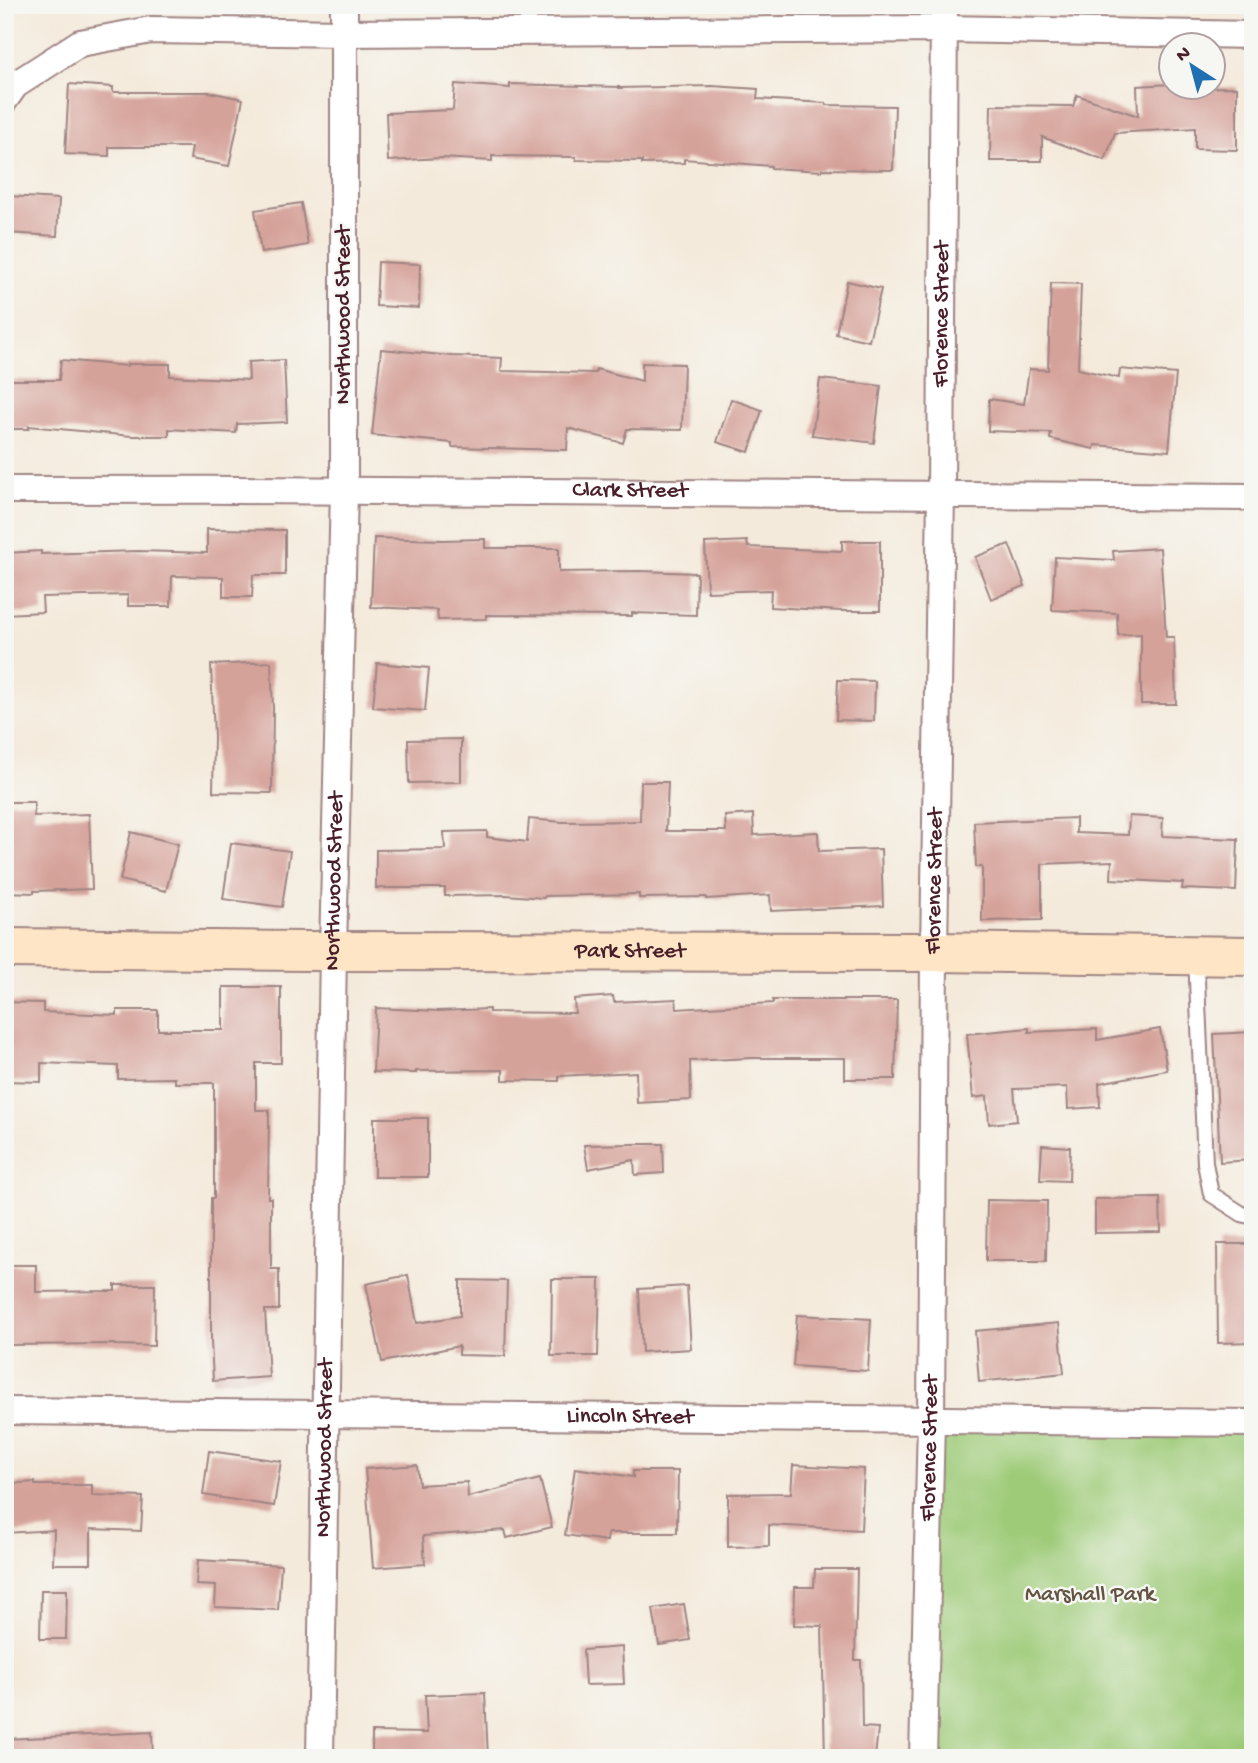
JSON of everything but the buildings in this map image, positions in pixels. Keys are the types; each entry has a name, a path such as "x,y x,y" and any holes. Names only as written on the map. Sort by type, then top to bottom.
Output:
{"street":[{"name":"Northwood Street","path":"320,1758 333,951 344,489 344,5"},
{"path":"5,99 15,85 80,43 151,30 344,33 944,17 1253,35"},
{"name":"Florence Street","path":"923,1758 931,1420 944,17"},
{"name":"Clark Street","path":"5,490 941,492 1253,497"},
{"name":"Park Street","path":"5,948 1253,956"},
{"name":"Lincoln Street","path":"5,1411 1253,1423"}],"lane":[{"path":"1196,955 1205,1163 1211,1194 1241,1214 1253,1217"}],"green space":[{"name":"Marshall Park","path":"931,1420 1253,1423 1253,1758 923,1758"}]}
